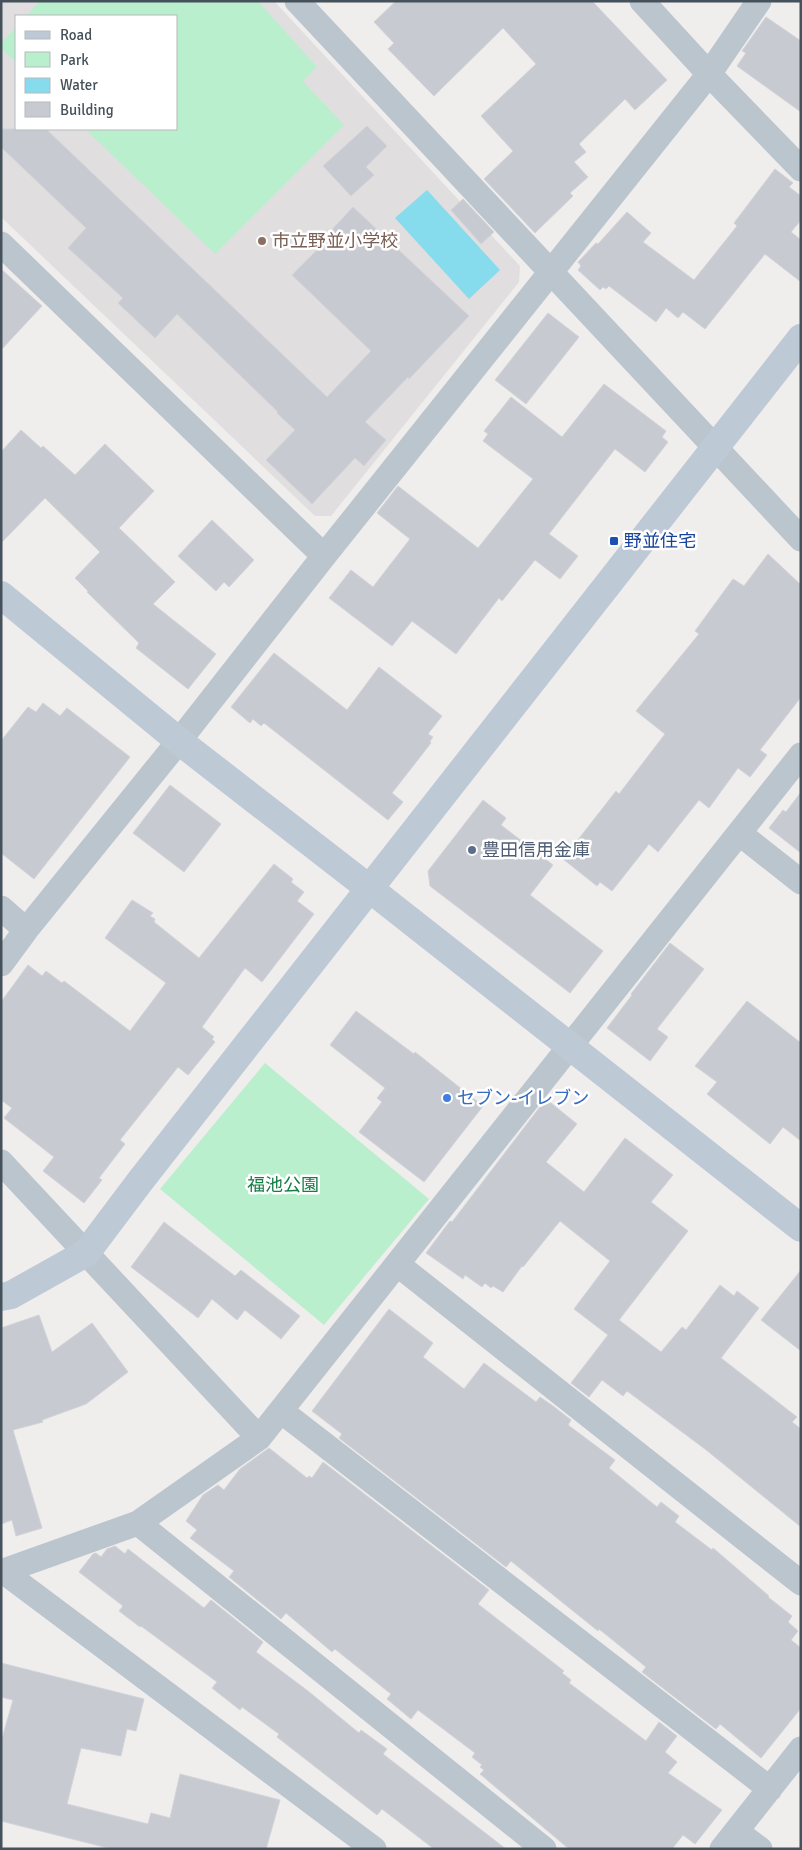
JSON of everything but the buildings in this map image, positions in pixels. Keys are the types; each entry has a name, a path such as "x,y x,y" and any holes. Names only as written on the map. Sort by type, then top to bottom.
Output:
{"street":[{"path":"297,1 801,539"},
{"path":"642,1 709,74 801,169"},
{"path":"1,964 26,930 179,741 324,556 709,74 759,1"},
{"path":"1,244 324,556"},
{"path":"1,1297 11,1295 86,1253 141,1180 801,338"},
{"path":"1,595 179,741 370,888 801,1228"},
{"path":"3,1572 138,1523 259,1438 801,755"},
{"path":"739,833 801,882"},
{"path":"1,908 26,930"},
{"path":"1,1162 259,1438"},
{"path":"397,1264 801,1583"},
{"path":"281,1411 770,1789"},
{"path":"138,1523 544,1849"},
{"path":"3,1572 374,1849"},
{"path":"760,1849 729,1840 799,1755"}],"shaded area":[{"name":"市立野並小学校","path":"1,1 274,1 520,266 519,282 331,516 315,516 1,217"}],"green space":[{"path":"40,1 258,1 317,67 303,81 344,125 215,254 86,130 178,130 178,15 27,15"},
{"path":"15,28 15,61 1,48 1,43"},
{"name":"福池公園","path":"265,1063 429,1199 324,1325 160,1189"}],"water":[{"path":"427,190 500,270 469,299 395,218"}],"place":[{"name":"市立野並小学校","path":"262,241"},
{"name":"野並住宅","path":"614,541"},
{"name":"豊田信用金庫","path":"472,850"},
{"name":"セブン-イレブン","path":"447,1098"}]}
